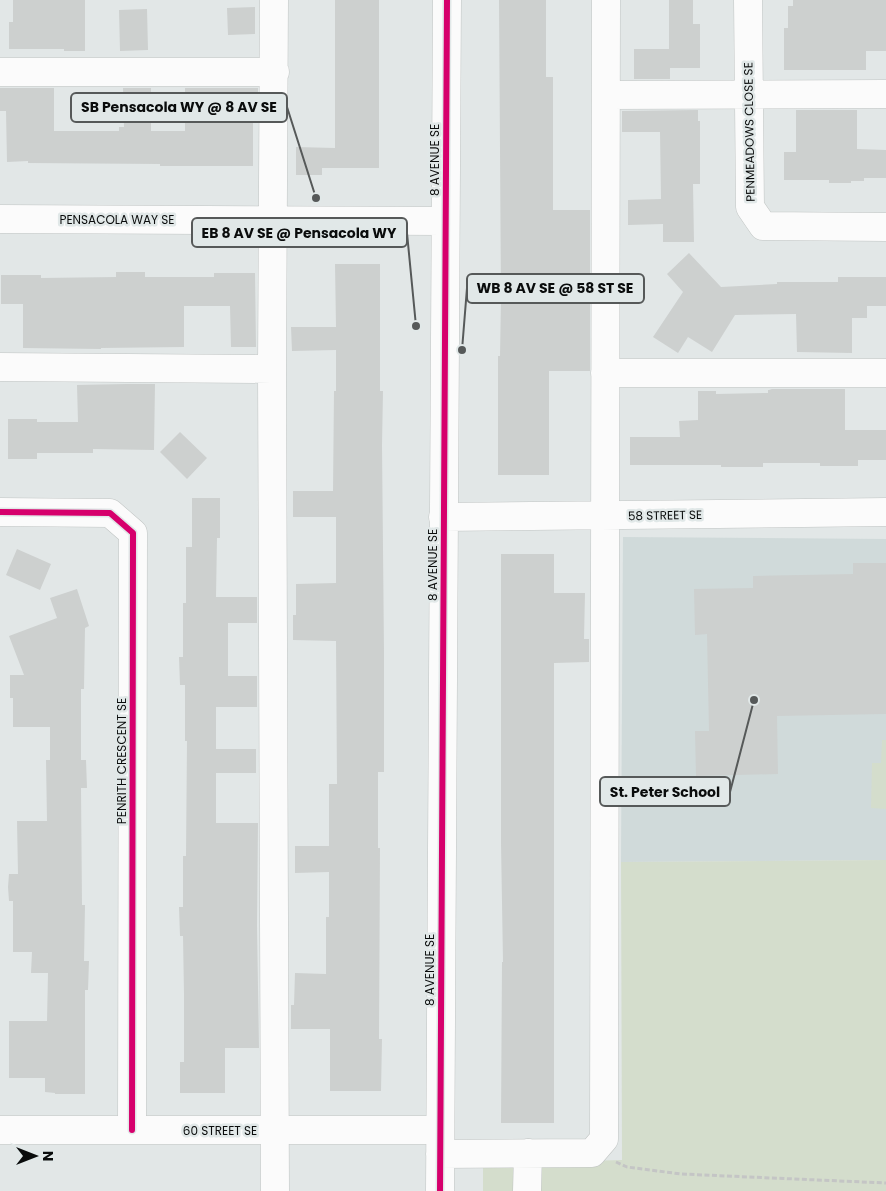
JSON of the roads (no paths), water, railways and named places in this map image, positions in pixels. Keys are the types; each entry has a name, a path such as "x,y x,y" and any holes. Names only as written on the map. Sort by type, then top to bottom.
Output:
{"street":[{"path":"274,0 272,369 275,1191"},
{"name":"8 AVENUE SE","path":"440,1191 447,0"},
{"path":"606,0 606,516"},
{"name":"PENMEADOWS CLOSE SE","path":"748,0 750,207 762,226 886,228"},
{"path":"0,72 275,72"},
{"path":"606,95 886,94"},
{"name":"PENSACOLA WAY SE","path":"0,219 445,221"},
{"path":"0,367 272,369"},
{"path":"605,373 886,372"},
{"name":"PENRITH CRESCENT SE","path":"0,512 110,513 133,534 132,1130"},
{"name":"58 STREET SE","path":"443,517 886,512"},
{"name":"60 STREET SE","path":"0,1130 275,1131 440,1142 528,1153 592,1153 604,1139 606,516"},
{"path":"527,1191 528,1153"}],"place":[{"name":"SB Pensacola WY @ 8 AV SE","path":"316,198"},
{"name":"EB 8 AV SE @ Pensacola WY","path":"416,326"},
{"name":"WB 8 AV SE @ 58 ST SE","path":"462,350"},
{"name":"St. Peter School","path":"754,700"}]}
